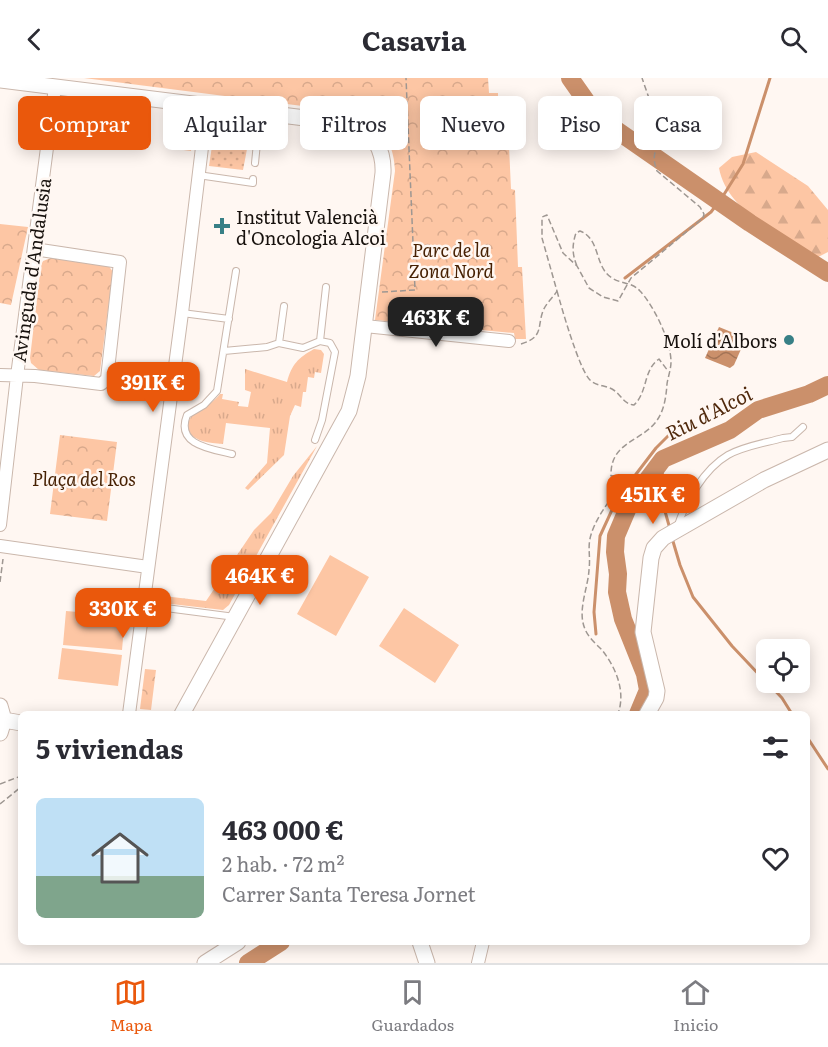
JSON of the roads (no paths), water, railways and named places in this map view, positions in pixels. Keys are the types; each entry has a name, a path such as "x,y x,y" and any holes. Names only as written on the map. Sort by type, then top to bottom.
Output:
{"street":[{"path":"0,80 163,100"},
{"name":"Avinguda d'Andalusia","path":"0,525 55,87"},
{"path":"184,711 349,411 357,384 383,165 381,153 376,141 366,130 353,124 288,116"},
{"path":"129,711 201,150"},
{"path":"0,375 101,384 107,379 120,262 34,249"},
{"path":"365,326 509,341"},
{"path":"649,711 656,698 657,690 643,633 651,558 657,544 764,480 828,450"},
{"path":"0,546 148,567"},
{"path":"1,720 18,723"},
{"path":"205,963 233,945"},
{"path":"421,945 427,963"},
{"path":"478,963 482,945"}],"lane":[{"path":"255,164 257,150"},
{"path":"198,175 253,183 253,179"},
{"path":"231,454 198,445 188,437 184,424 187,415 204,405 217,391 236,272"},
{"path":"320,341 326,287"},
{"path":"279,343 284,306"},
{"path":"182,313 229,319"},
{"path":"224,351 267,347 279,343 307,347 320,341 330,343 335,352 322,420 315,440"},
{"path":"676,531 681,514 692,495 717,463 730,454 792,437 803,427"},
{"path":"142,605 236,617"}],"water":[{"path":"719,327 746,338 734,365 730,368 705,358"}],"waterway":[{"name":"Riu d'Alcoi","path":"570,78 591,108 609,125 750,223 828,273"},
{"path":"625,278 711,212 723,196 743,164 770,78"},
{"name":"Riu d'Alcoi","path":"639,711 648,690 645,674 623,619 617,592 618,574 615,552 616,536 630,503 663,459 730,430 758,410 809,394 828,385"},
{"path":"596,634 594,612 600,536 617,499 656,448 676,428"},
{"path":"663,459 661,497 670,529"},
{"path":"672,538 693,597 732,646 756,671"},
{"path":"777,693 790,711"},
{"path":"810,742 828,769"},
{"name":"Riu d'Alcoi","path":"248,963 276,945"}],"place":[{"name":"Institut Valencià d'Oncologia Alcoi","path":"222,226"},
{"name":"Molí d'Albors","path":"789,340"}],"park label":[{"name":"Parc de la Zona Nord","path":"451,259"},
{"name":"Plaça del Ros","path":"84,478"}]}
